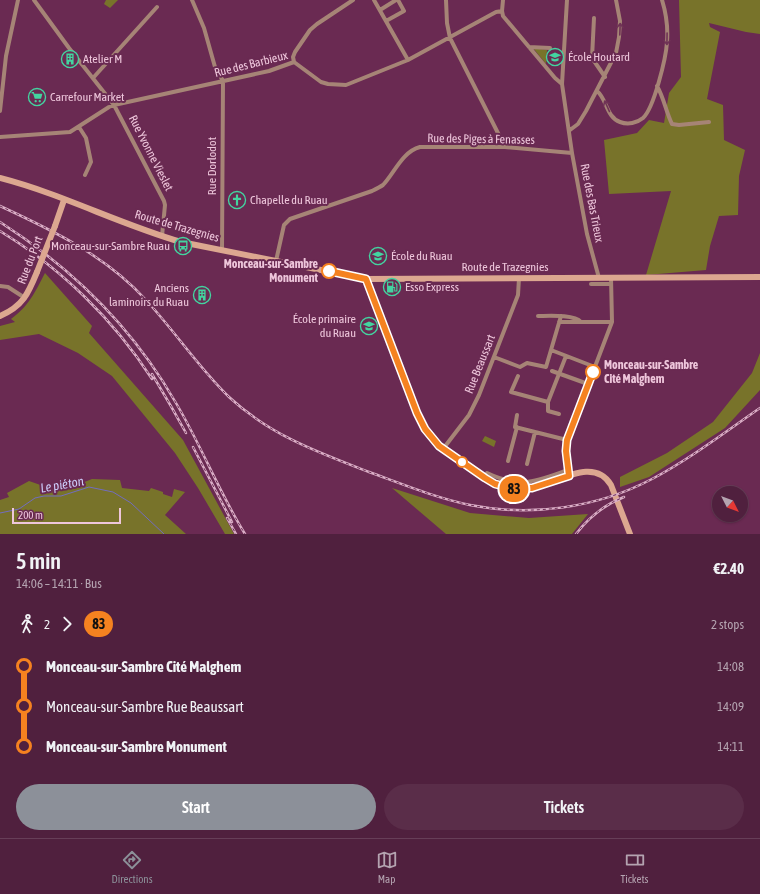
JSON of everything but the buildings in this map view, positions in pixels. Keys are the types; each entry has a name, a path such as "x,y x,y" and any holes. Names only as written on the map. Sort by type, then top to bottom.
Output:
{"main road":[{"name":"Route de Trazegnies","path":"0,178 162,236 197,246 366,279 599,278 612,281 760,277"},
{"name":"Rue du Port","path":"0,316 14,309 25,298 30,289 64,200"},
{"path":"366,279 420,420 434,441 443,450 488,480 508,488 535,488 569,473 590,471 598,473 606,478 612,487 630,534"}],"street":[{"path":"0,110 6,56 18,0"},
{"name":"Rue Yvonne Vieslet","path":"34,0 69,48 114,105 164,200 165,205 162,236"},
{"path":"192,0 204,28 215,67 223,81"},
{"path":"294,62 293,57 295,52 310,30 353,0"},
{"path":"374,0 408,60"},
{"path":"380,10 397,0 404,10 386,21"},
{"path":"446,0 446,23 450,38 505,147"},
{"path":"504,0 502,11 506,20 555,78 562,84"},
{"path":"570,130 578,124 605,77 616,54 620,37 620,21 616,0"},
{"path":"597,91 601,94 612,117 616,120 627,124 638,120 647,113 651,106 657,86 667,43 665,9 662,0"},
{"name":"Rue des Bas Trieux","path":"568,1 562,84 570,130 572,153 587,234 599,278"},
{"path":"92,78 157,8"},
{"name":"Rue des Barbieux","path":"0,137 70,132 114,105 279,68 294,62 321,82 337,85 352,83 408,60 496,12 502,11"},
{"path":"594,18 592,58 605,77"},
{"path":"529,47 550,48"},
{"name":"Rue Dorlodot","path":"222,251 223,81"},
{"path":"657,86 661,92 668,117 672,124 679,125 709,122"},
{"path":"79,127 86,138 91,162 85,175"},
{"name":"Rue des Piges à Fenasses","path":"276,261 284,225 290,219 372,191 382,186 407,154 413,149 420,147 505,147 572,153"},
{"name":"Rue Beaussart","path":"443,450 469,415 479,395 518,295 519,278"},
{"path":"487,473 503,480 521,482 539,480 569,473 566,451 567,440 612,322 612,281 591,284"},
{"path":"0,286 8,287 25,298"},
{"path":"538,316 561,316 578,319 580,322"},
{"path":"494,357 520,367 527,363 546,367 561,316"},
{"path":"559,322 612,322"},
{"path":"551,350 595,366"},
{"path":"559,414 548,411 548,402 566,356"},
{"path":"552,371 588,384"},
{"path":"518,376 511,392 548,402"},
{"path":"508,461 517,427 515,427 517,415"},
{"path":"517,427 567,440"},
{"path":"527,464 535,432"}],"shaded area":[{"path":"106,0 118,0 110,8 104,4"},
{"path":"679,0 760,0 760,34 709,23 710,27 720,32 707,99 723,105 724,140 745,150 739,176 738,215 719,216 710,246 706,270 646,275 671,191 609,194 604,140 637,133 649,120 664,123 669,93 681,77"},
{"path":"533,48 547,50 546,64"},
{"path":"45,273 92,326 89,333 183,440 234,534 225,534 175,453 112,376 78,353 39,334 0,340 0,326 15,322 11,319 27,304"},
{"path":"760,353 760,390 725,428 649,477 620,487 620,477 667,453 713,422 752,373"},
{"path":"485,436 496,441 494,447 482,441"},
{"path":"92,479 120,480 122,488 149,491 151,488 172,497 174,489 185,492 165,515 186,534 0,534 0,500 9,497 7,493 29,481 52,489 72,487"},
{"path":"392,488 470,513 529,518 588,514 572,534 446,534"}],"waterway":[{"name":"Le piéton","path":"0,513 19,509 35,498 44,496 61,496 89,487 113,492 131,503 164,534"}],"railway":[{"path":"0,206 77,245 96,257 130,284 145,299 196,361 229,397 261,422 313,450 445,499 493,509 540,510 586,503 609,497 652,479 680,463 760,408"},
{"path":"0,222 52,259 76,280 99,302 140,350 176,403 245,534"},
{"path":"0,231 44,261 85,297 121,336 152,379"},
{"path":"152,374 186,433"},
{"path":"193,447 232,522"},
{"path":"576,534 597,512 624,497"},
{"path":"227,518 236,534"}],"bus line":[{"name":"83","path":"329,271 366,279 417,413 425,429 441,448 486,480 497,485 514,489 533,488 543,486 569,476 566,451 567,440 593,372"}],"place":[{"name":"École Houtard","path":"555,57"},
{"name":"Atelier M","path":"70,59"},
{"name":"Carrefour Market","path":"37,97"},
{"name":"Chapelle du Ruau","path":"237,200"},
{"name":"Monceau-sur-Sambre Ruau","path":"183,246"},
{"name":"École du Ruau","path":"378,256"},
{"name":"Monceau-sur-Sambre Monument","path":"329,271"},
{"name":"Esso Express","path":"392,287"},
{"name":"Anciens laminoirs du Ruau","path":"202,295"},
{"name":"École primaire du Ruau","path":"369,326"},
{"name":"Monceau-sur-Sambre Cité Malghem","path":"593,372"}]}
